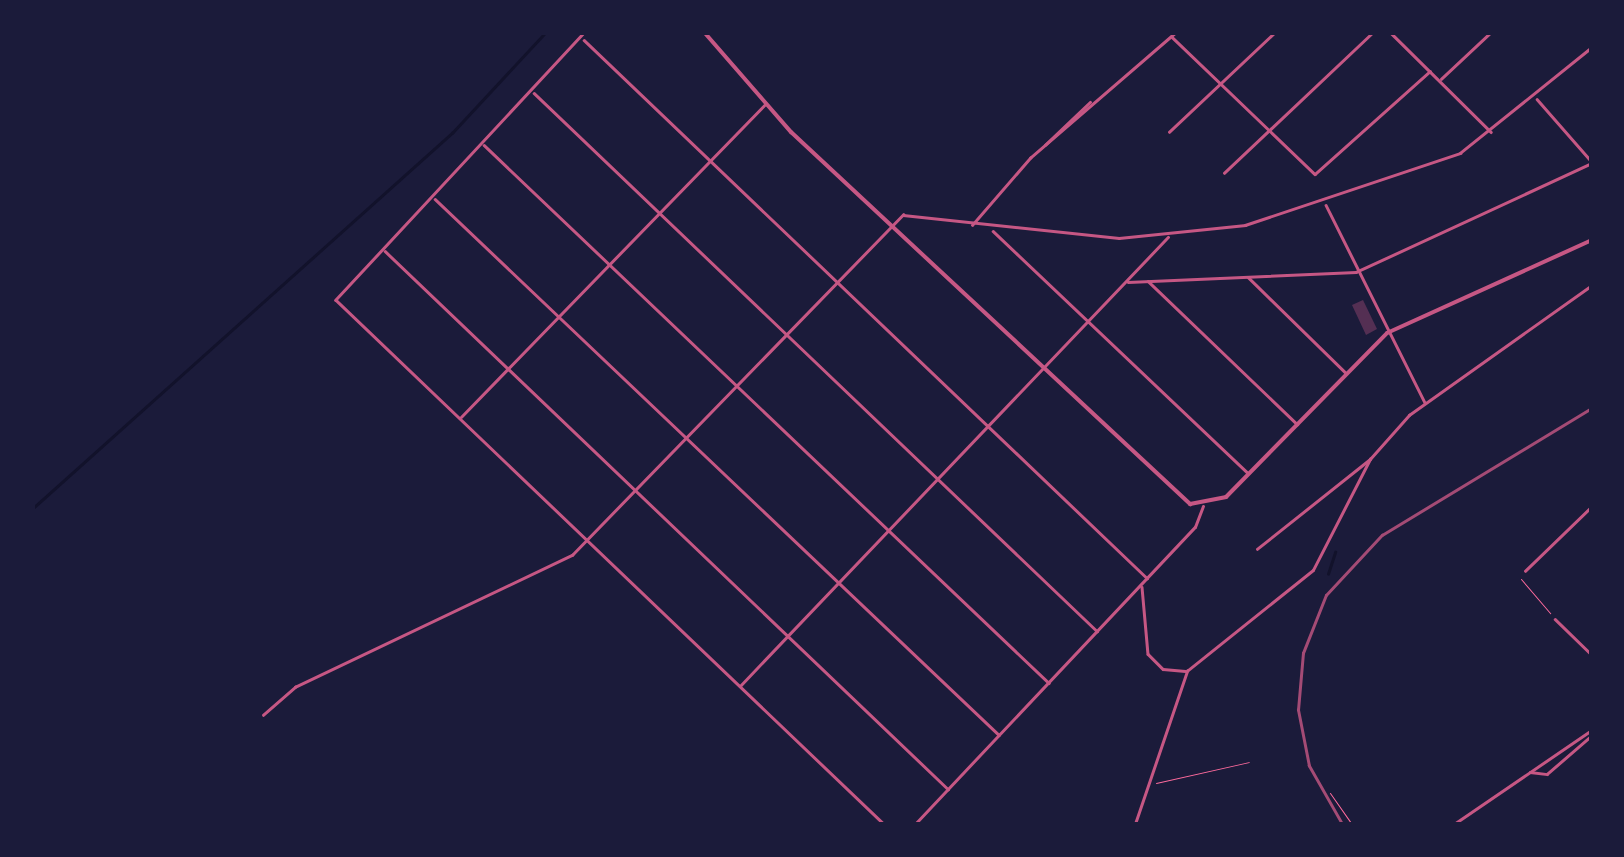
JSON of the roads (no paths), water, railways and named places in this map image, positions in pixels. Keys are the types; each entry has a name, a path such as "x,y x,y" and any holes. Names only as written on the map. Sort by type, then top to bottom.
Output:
{"street":[{"path":"585,32 336,300 884,824"},
{"path":"704,32 764,105 1042,370 1173,494 1203,506"},
{"path":"972,227 1042,147 1176,32"},
{"path":"1169,132 1275,32"},
{"path":"1224,173 1373,32"},
{"path":"1390,32 1492,133"},
{"path":"1440,80 1491,32"},
{"path":"1172,37 1317,175 1430,71"},
{"path":"582,38 1147,578"},
{"path":"263,715 295,687 523,585 587,542 906,214 992,230 1170,236 1326,204 1431,168 1492,133 1592,47"},
{"path":"532,91 1097,630"},
{"path":"1128,282 1356,272 1592,163 1536,98"},
{"path":"1042,147 1089,111 1091,101"},
{"path":"460,418 764,105"},
{"path":"483,144 1049,682"},
{"path":"434,198 999,735"},
{"path":"1326,204 1356,272 1425,402"},
{"path":"992,230 1250,474"},
{"path":"740,686 1170,236"},
{"path":"915,824 1142,584 1203,506 1250,474 1387,333 1592,240"},
{"path":"383,249 948,789"},
{"path":"1248,277 1347,374"},
{"path":"1148,281 1298,425"},
{"path":"1258,549 1370,459 1425,402 1592,286"},
{"path":"1134,824 1187,671 1313,570 1370,459"},
{"path":"1525,571 1592,506"},
{"path":"1142,584 1148,654 1163,669 1187,671"},
{"path":"1554,619 1592,655"},
{"path":"1454,824 1592,732"},
{"path":"1528,772 1555,769 1592,732"},
{"path":"1564,749 1570,758"},
{"path":"1548,759 1555,769"}],"waterway":[{"path":"32,509 452,133 546,32"},
{"path":"1328,574 1335,552"}],"railway":[{"path":"1342,824 1309,766 1298,710 1303,653 1326,595 1382,535 1592,408"}]}
